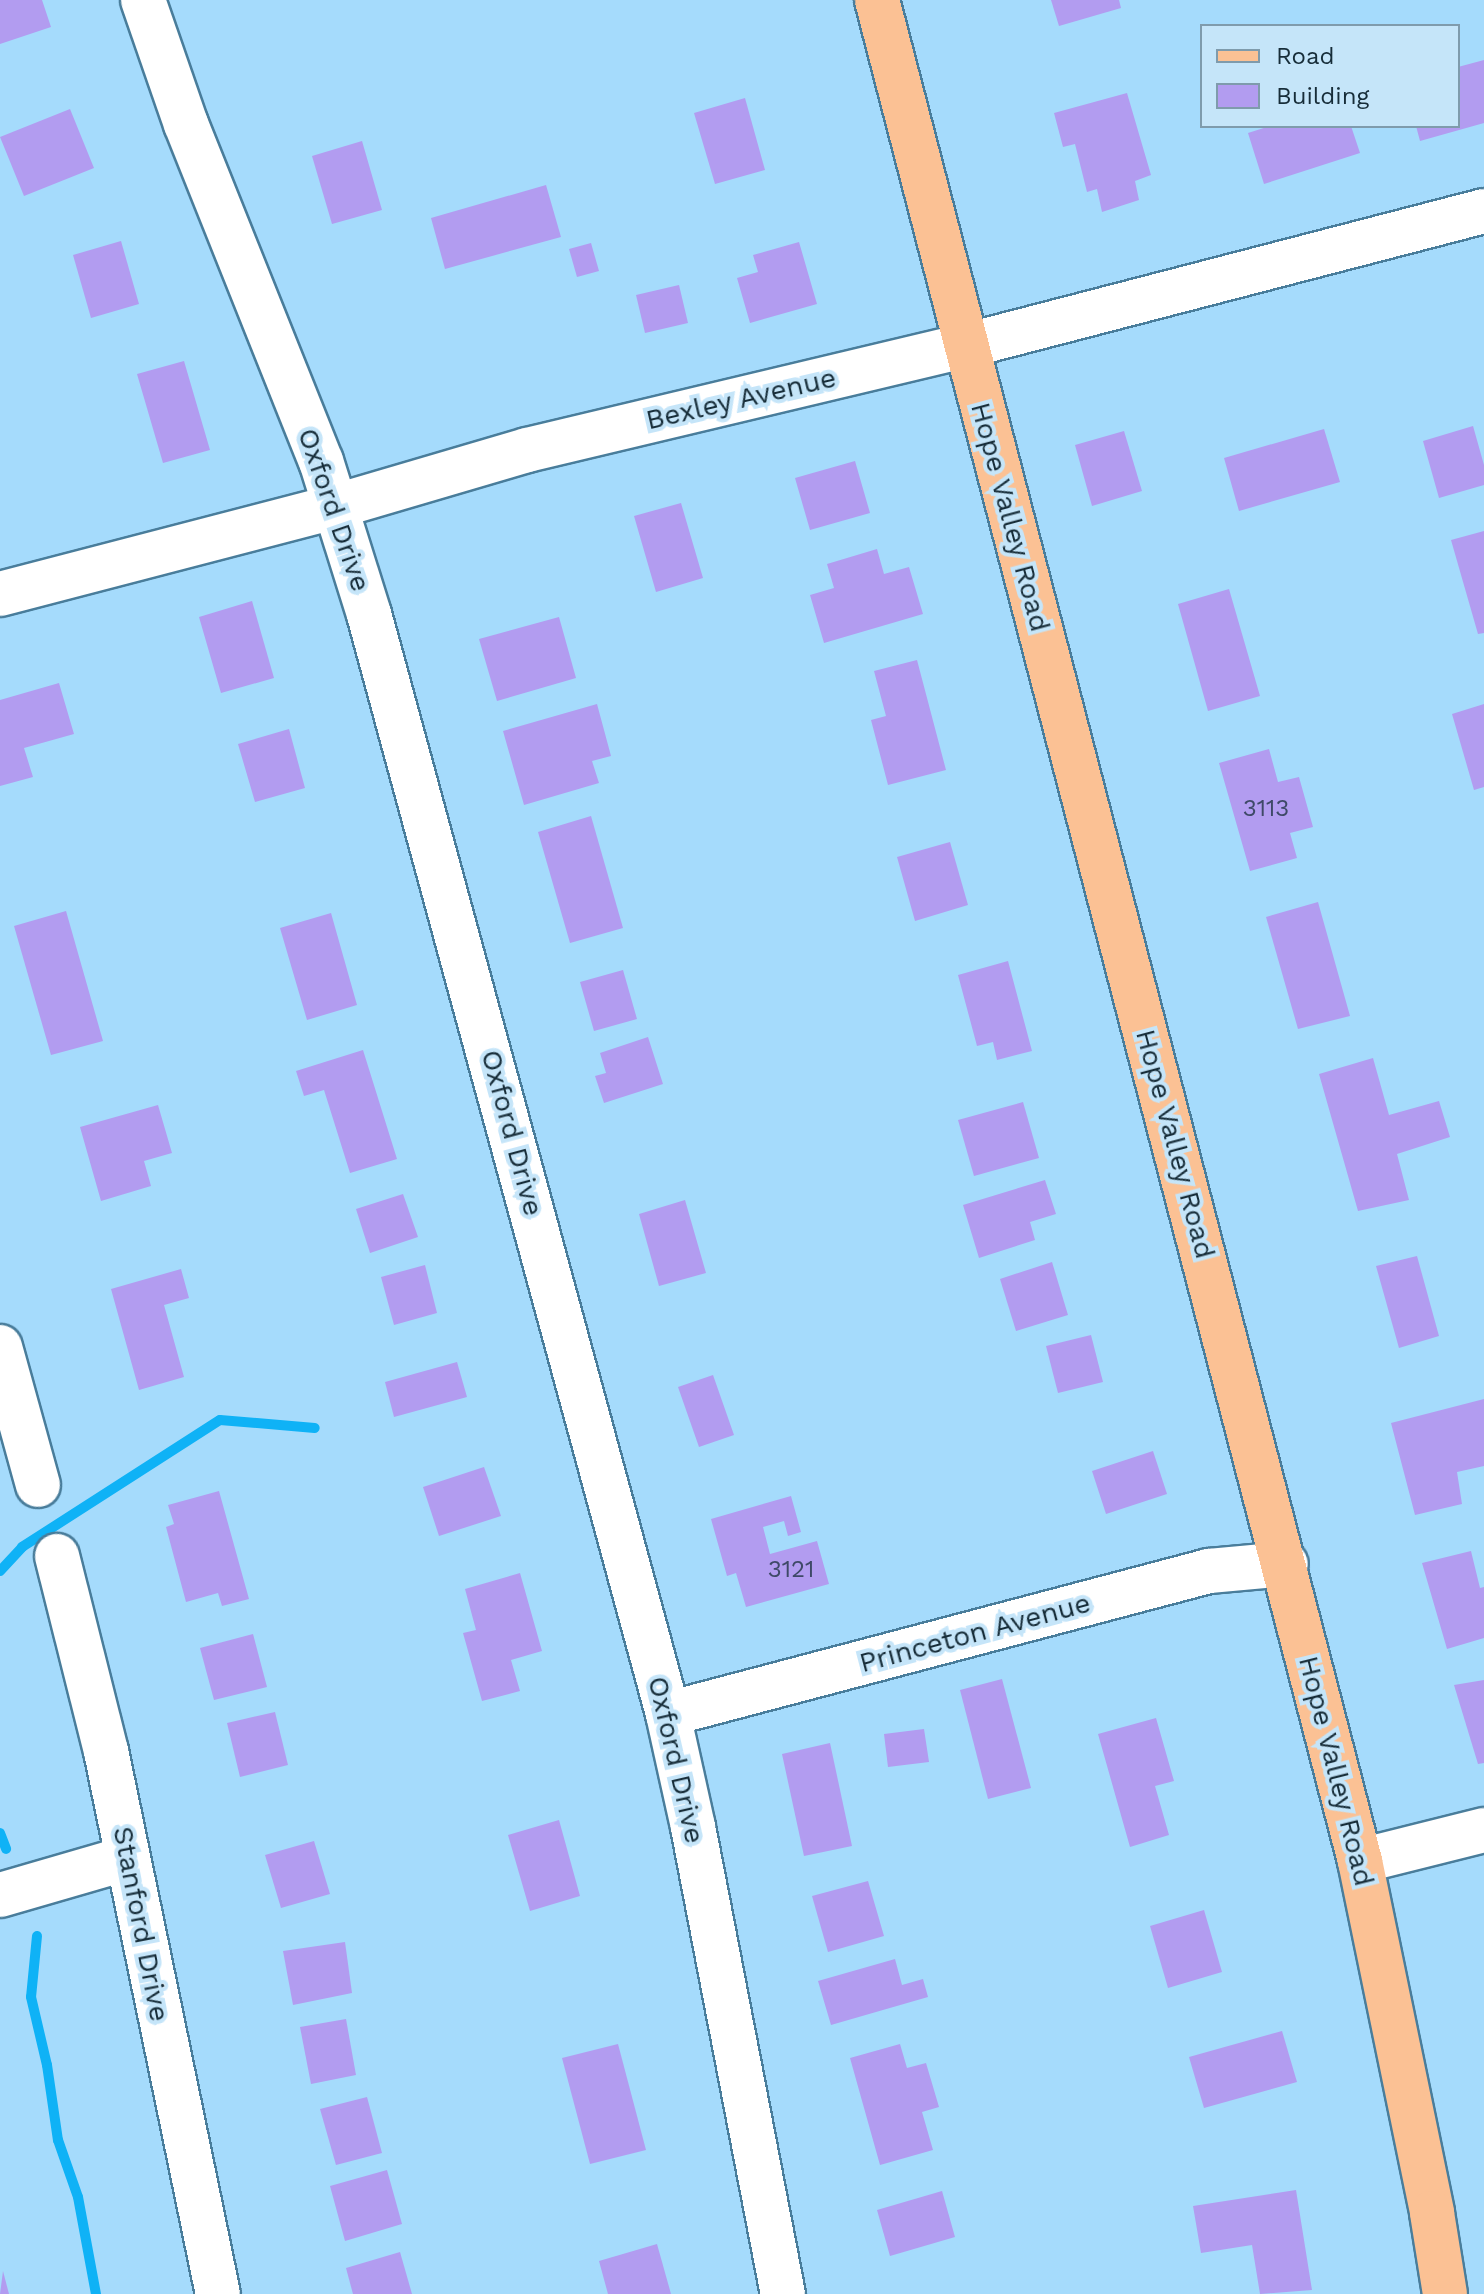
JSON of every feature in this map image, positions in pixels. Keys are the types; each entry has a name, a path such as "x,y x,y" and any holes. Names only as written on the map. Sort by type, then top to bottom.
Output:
{"main road":[{"name":"Hope Valley Road","path":"877,0 965,346 1286,1564 1360,1861 1432,2213 1442,2293"}],"street":[{"name":"Oxford Drive","path":"143,0 186,124 337,506 497,1078 668,1714 693,1827 783,2294"},
{"name":"Bexley Avenue","path":"0,594 337,506 527,450 965,346 1484,211"},
{"path":"0,1347 38,1485"},
{"name":"Stanford Drive","path":"57,1556 106,1751 218,2294"},
{"name":"Princeton Avenue","path":"668,1714 1209,1571 1286,1564"},
{"path":"1360,1861 1484,1830"},
{"path":"0,1895 127,1858"}],"building":[{"path":"0,0 42,0 51,27 0,44"},
{"path":"1051,0 1119,0 1121,8 1059,26"},
{"path":"1484,60 1484,123 1420,141 1417,128 1460,128 1460,66"},
{"path":"1127,93 1151,175 1135,181 1139,200 1102,212 1097,189 1087,192 1075,144 1063,147 1054,113"},
{"path":"745,98 765,170 715,184 694,113"},
{"path":"70,109 94,168 24,196 0,137"},
{"path":"1264,128 1352,128 1360,153 1264,184 1248,133"},
{"path":"362,141 382,210 332,224 312,156"},
{"path":"546,185 561,237 445,269 431,218"},
{"path":"121,241 139,304 91,318 73,255"},
{"path":"799,242 817,304 750,323 737,278 758,272 753,255"},
{"path":"591,243 599,271 577,277 569,249"},
{"path":"679,285 688,323 645,333 636,295"},
{"path":"184,361 210,450 163,463 137,374"},
{"path":"1473,426 1484,465 1484,485 1439,498 1423,441"},
{"path":"1324,429 1340,482 1239,511 1224,458"},
{"path":"1124,431 1142,491 1092,506 1075,445"},
{"path":"855,461 870,513 810,530 795,478"},
{"path":"681,503 703,578 656,592 634,516"},
{"path":"1484,531 1484,633 1478,634 1451,540"},
{"path":"877,549 884,574 909,567 923,614 824,643 810,595 834,588 827,564"},
{"path":"1229,589 1260,696 1208,711 1178,604"},
{"path":"252,601 274,678 221,693 199,617"},
{"path":"559,617 576,678 497,701 479,639"},
{"path":"917,660 946,770 888,785 871,720 886,716 874,671"},
{"path":"59,683 74,734 24,748 33,777 0,786 0,700"},
{"path":"597,704 611,756 592,761 599,783 524,805 503,731"},
{"path":"1484,704 1484,787 1474,790 1452,714"},
{"path":"289,729 305,788 255,802 238,744"},
{"path":"1269,749 1278,782 1299,777 1313,827 1290,833 1297,858 1250,871 1219,763"},
{"path":"591,816 623,928 570,943 538,832"},
{"path":"950,842 968,905 915,921 897,857"},
{"path":"1318,902 1350,1016 1298,1029 1266,917"},
{"path":"66,911 103,1041 51,1055 14,926"},
{"path":"331,913 357,1005 307,1020 280,928"},
{"path":"1008,961 1032,1051 997,1060 993,1042 977,1046 958,975"},
{"path":"623,970 637,1019 594,1031 580,982"},
{"path":"648,1037 663,1084 604,1103 595,1076 606,1073 600,1053"},
{"path":"363,1050 397,1159 350,1173 324,1090 304,1096 296,1071"},
{"path":"1373,1058 1389,1115 1439,1101 1450,1137 1397,1154 1409,1200 1358,1211 1319,1074"},
{"path":"1023,1102 1039,1158 974,1176 958,1120"},
{"path":"158,1105 172,1153 144,1161 151,1186 101,1201 80,1127"},
{"path":"1045,1180 1056,1214 1030,1222 1035,1240 979,1258 963,1205"},
{"path":"403,1194 418,1237 370,1253 356,1209"},
{"path":"685,1200 706,1273 659,1286 639,1214"},
{"path":"1417,1256 1439,1336 1399,1348 1376,1266"},
{"path":"1052,1262 1068,1315 1016,1331 1000,1279"},
{"path":"425,1265 437,1313 394,1325 381,1277"},
{"path":"181,1269 189,1298 164,1305 184,1377 139,1390 111,1289"},
{"path":"1091,1335 1103,1382 1058,1393 1046,1346"},
{"path":"457,1362 467,1397 394,1417 385,1382"},
{"path":"713,1375 734,1435 699,1447 678,1387"},
{"path":"1484,1399 1484,1466 1457,1472 1462,1504 1415,1515 1391,1423"},
{"path":"1153,1451 1167,1494 1106,1514 1092,1471"},
{"path":"484,1467 501,1516 439,1536 423,1487"},
{"path":"219,1491 249,1599 222,1606 218,1593 186,1602 166,1527 174,1524 168,1505"},
{"path":"791,1496 801,1532 788,1536 784,1521 763,1527 770,1554 817,1541 829,1584 746,1607 736,1573 727,1576 711,1519"},
{"path":"1471,1551 1480,1588 1484,1587 1484,1638 1447,1649 1422,1563"},
{"path":"520,1573 542,1651 511,1660 520,1691 482,1701 463,1633 476,1630 465,1589"},
{"path":"253,1634 267,1687 214,1700 200,1648"},
{"path":"1002,1679 1031,1788 988,1799 960,1690"},
{"path":"1484,1680 1484,1763 1478,1764 1454,1685"},
{"path":"275,1712 288,1765 240,1777 227,1723"},
{"path":"1156,1718 1174,1781 1155,1786 1169,1835 1130,1847 1098,1734"},
{"path":"924,1729 929,1762 888,1767 884,1734"},
{"path":"830,1743 852,1846 804,1856 782,1754"},
{"path":"559,1820 580,1896 530,1911 508,1835"},
{"path":"314,1841 330,1894 281,1908 265,1855"},
{"path":"868,1881 884,1936 828,1952 812,1896"},
{"path":"1204,1910 1222,1972 1168,1988 1150,1926"},
{"path":"345,1942 352,1993 293,2005 283,1951"},
{"path":"895,1959 902,1985 923,1979 928,1997 831,2025 818,1981"},
{"path":"346,2019 356,2075 311,2084 300,2027"},
{"path":"1282,2031 1297,2082 1204,2108 1189,2057"},
{"path":"618,2044 646,2150 590,2164 562,2058"},
{"path":"900,2044 907,2068 926,2063 939,2107 922,2112 933,2150 880,2165 850,2058"},
{"path":"367,2097 382,2153 336,2165 320,2109"},
{"path":"387,2170 402,2224 345,2241 330,2186"},
{"path":"1296,2190 1312,2290 1260,2294 1252,2245 1201,2253 1193,2206"},
{"path":"942,2191 955,2237 890,2256 877,2210"},
{"path":"657,2244 671,2294 608,2294 599,2261"},
{"path":"400,2252 412,2294 353,2294 346,2268"},
{"path":"3,2271 9,2294 0,2294"}],"waterway":[{"path":"0,1571 22,1547 220,1420 315,1428"},
{"path":"0,1833 6,1849"},
{"path":"37,1936 31,1997 47,2065 58,2140 78,2197 96,2294"}]}
